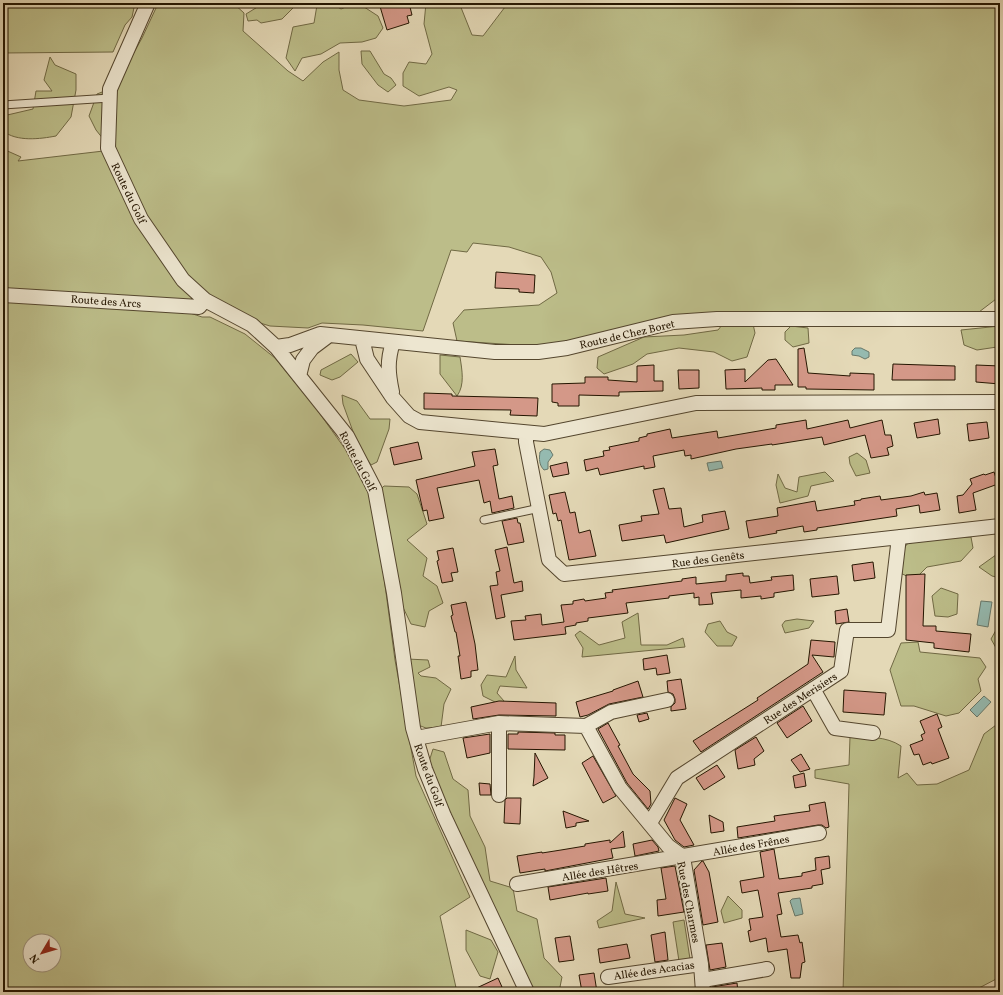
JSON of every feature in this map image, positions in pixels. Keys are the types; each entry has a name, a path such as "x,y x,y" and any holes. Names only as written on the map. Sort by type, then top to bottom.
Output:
{"street":[{"name":"Route du Golf","path":"148,3 110,89 108,148 141,219 183,280 205,300 252,325 276,346 347,436 375,490 394,593 412,728 425,769 444,816 527,992"},
{"name":"Route des Arcs","path":"3,294 199,307 205,300"},
{"name":"Route de Chez Boret","path":"276,346 290,345 320,334 495,352 538,352 567,348 673,322 717,319 1000,319"},
{"path":"300,376 303,360 312,348 328,335"},
{"path":"362,339 367,359 393,398 409,416 420,422 526,433 544,434 696,403 1000,402"},
{"path":"393,342 390,351 388,370 393,398"},
{"name":"Rue des Genêts","path":"526,433 526,442 549,560 564,574 1000,526"},
{"name":"Rue des Merisiers","path":"650,823 677,778 841,671 847,630 888,630 899,537"},
{"path":"813,689 835,728 873,733"},
{"path":"416,738 499,723 586,726 611,712 666,700"},
{"path":"499,723 499,794"},
{"name":"Rue des Charmes","path":"586,726 620,788 668,846 683,857 703,986"},
{"name":"Allée des Frênes","path":"683,857 819,833"},
{"name":"Allée des Hêtres","path":"517,884 683,857"},
{"name":"Allée des Acacias","path":"608,977 700,964"},
{"path":"703,986 768,969"}],"lane":[{"path":"3,105 110,98"},
{"path":"484,520 540,508"}],"green space":[{"path":"3,3 135,3 132,17 125,25 113,52 3,53"},
{"path":"162,3 233,3 244,13 243,31 288,71 303,81 323,62 339,52 339,70 343,90 359,100 404,106 451,100 457,90 449,87 419,96 403,86 403,73 409,62 426,64 432,54 424,24 426,3 457,3 460,5 472,35 483,36 508,3 1000,3 1000,296 979,312 759,313 753,324 755,333 747,357 732,361 714,352 679,348 647,354 633,364 604,374 597,368 598,357 644,337 684,335 718,330 731,314 591,338 533,346 457,341 453,323 464,310 539,305 557,293 551,272 541,257 509,247 473,243 467,252 451,250 423,331 363,325 322,323 308,328 270,326 187,301 190,313 202,317 210,317 245,334 275,358 315,407 348,453 369,494 381,555 395,660 416,776 470,897 440,916 457,992 3,992 3,149 21,157 18,161 112,150 96,130 89,116 97,94 115,87 142,38 156,8"},
{"path":"264,3 293,3 294,7 282,19 261,23 257,20 248,21 246,14"},
{"path":"358,3 378,16 383,28 376,38 362,42 340,43 321,54 302,58 295,71 286,58 293,27 314,23 317,5 333,4 341,9"},
{"path":"361,51 370,51 384,74 391,78 396,85 388,92 378,85 362,64"},
{"path":"50,57 55,65 76,74 76,90 71,117 56,136 29,139 15,137 3,131 3,116 33,109 36,91 52,91 44,80"},
{"path":"791,326 808,328 809,343 793,347 785,340 785,332"},
{"path":"1000,326 1000,361 997,347 977,350 964,345 961,330"},
{"path":"351,354 358,362 340,377 332,380 320,375 321,370"},
{"path":"440,355 460,357 462,382 460,392 457,396 440,374"},
{"path":"342,395 357,401 370,419 390,419 389,429 377,462 371,465 359,448 343,404"},
{"path":"857,453 866,460 870,473 856,476 850,464 849,457"},
{"path":"825,472 834,481 811,486 808,496 780,503 776,485 778,474 785,488 797,492 799,477"},
{"path":"384,486 409,487 417,494 427,524 407,540 427,558 423,576 437,586 443,603 429,611 425,627 411,624 399,599 379,491"},
{"path":"971,537 973,548 961,561 927,567 915,579 902,574 900,555 907,544 924,539"},
{"path":"1000,552 1000,578 992,576 979,567"},
{"path":"941,588 958,594 957,614 948,617 935,616 932,596"},
{"path":"638,613 641,645 667,645 683,638 685,647 582,657 583,648 575,635 580,631 599,645 625,638 622,622"},
{"path":"797,619 814,621 809,628 785,633 782,625 785,621"},
{"path":"720,621 727,632 737,637 732,646 717,646 705,632 708,624"},
{"path":"1000,623 1000,655 991,639"},
{"path":"918,642 920,652 980,658 986,667 978,679 981,691 959,713 946,716 914,706 901,706 890,670 901,643"},
{"path":"515,656 516,670 527,688 500,686 497,693 504,701 501,705 483,696 481,685 487,675 506,677"},
{"path":"407,659 428,660 430,667 418,673 421,676 436,678 451,689 444,704 441,727 426,728 418,725"},
{"path":"1000,722 1000,977 979,988 978,992 843,992 849,784 815,778 815,770 849,765 850,737 876,738 889,740 901,746 898,778 907,773 917,785 937,784 969,770 984,734"},
{"path":"433,749 444,752 453,779 468,790 470,816 485,847 490,881 513,888 517,911 537,919 544,958 562,977 559,992 527,992 427,768"},
{"path":"616,882 625,914 645,918 599,928 597,921 612,911"},
{"path":"728,896 742,910 742,918 724,923 721,911"},
{"path":"684,920 690,959 679,961 673,922"},
{"path":"466,930 491,940 498,952 490,979 480,976 466,950"}],"water":[{"path":"855,348 861,348 869,352 869,357 865,359 852,355 852,351"},
{"path":"544,449 550,450 553,455 548,462 548,469 544,470 540,464 540,452"},
{"path":"721,461 723,468 709,471 707,463"},
{"path":"981,601 992,602 988,627 977,625"},
{"path":"984,696 991,702 977,717 970,710"},
{"path":"800,898 803,914 795,916 790,901 792,899"}],"building":[{"path":"379,3 409,3 412,15 407,16 409,23 387,30"},
{"path":"496,272 535,275 534,293 519,292 519,289 495,288"},
{"path":"804,348 808,373 850,376 850,373 874,374 874,390 806,389 806,387 798,387 798,349"},
{"path":"776,359 793,385 775,385 775,390 762,390 762,388 726,389 725,370 745,369 745,382 768,360"},
{"path":"893,364 955,366 955,380 892,380"},
{"path":"654,365 654,381 663,381 663,391 619,392 619,396 579,395 579,406 558,406 558,403 552,402 552,384 585,383 585,377 608,377 608,380 637,382 637,366"},
{"path":"976,365 1000,366 1000,384 976,382"},
{"path":"678,370 699,370 699,388 679,389"},
{"path":"424,393 452,394 452,396 538,398 537,416 510,415 511,410 424,409"},
{"path":"938,419 940,434 917,438 914,423"},
{"path":"806,420 807,429 848,420 850,428 882,420 885,435 891,435 893,446 887,448 889,455 871,458 865,435 824,445 822,437 736,449 691,459 691,455 685,456 684,450 653,456 655,467 644,469 644,466 600,475 598,468 586,471 584,460 604,456 603,451 610,450 609,447 639,441 639,438 647,436 647,434 670,429 672,438 717,431 718,438 776,428 776,425"},
{"path":"987,422 989,438 969,441 967,424"},
{"path":"418,442 422,459 394,465 390,448"},
{"path":"495,449 498,465 493,466 499,499 512,496 514,508 492,513 490,501 484,503 479,480 437,488 444,518 429,521 427,510 423,511 416,480 475,466 472,452"},
{"path":"567,462 569,474 553,477 550,466"},
{"path":"994,472 998,484 973,493 976,510 959,513 957,496 963,495 972,484 970,479"},
{"path":"664,488 669,509 681,508 684,527 703,522 702,515 725,511 729,529 666,543 664,535 622,541 619,525 642,521 641,516 659,514 653,490"},
{"path":"565,492 570,513 575,512 579,533 590,530 596,556 569,560 561,520 558,521 556,513 553,514 549,495"},
{"path":"924,492 925,495 937,493 940,510 920,513 919,505 896,509 897,516 817,528 817,530 804,532 803,526 749,538 746,521 778,516 777,508 815,501 817,511 855,505 854,501 861,499 880,496 881,500 911,496"},
{"path":"517,518 518,523 520,523 524,542 508,545 502,521"},
{"path":"507,547 514,583 522,581 523,591 501,595 505,617 496,619 490,586 498,585 496,572 500,571 495,550"},
{"path":"453,548 458,572 451,573 453,581 442,583 437,561 439,560 437,551"},
{"path":"873,562 875,578 854,581 852,565"},
{"path":"743,573 743,576 749,576 750,583 772,580 771,577 793,575 794,590 774,593 774,597 761,599 761,596 741,598 741,590 711,593 713,604 699,605 699,597 694,598 694,593 669,596 669,598 626,603 628,613 588,618 588,621 565,627 566,634 514,640 511,621 526,620 525,616 541,614 542,625 564,622 561,605 573,604 573,601 606,598 605,593 613,592 612,590 682,581 682,579 696,577 696,584 726,581 726,575"},
{"path":"925,574 923,626 936,626 936,631 971,634 969,652 934,648 934,643 906,640 906,575"},
{"path":"837,576 839,594 812,597 810,579"},
{"path":"466,602 475,644 478,670 471,671 471,677 461,679 458,656 460,656 456,632 451,616 453,615 451,605"},
{"path":"847,609 849,622 836,624 835,611"},
{"path":"811,640 835,642 834,657 812,655 823,672 701,752 693,741 758,700 757,698 808,664"},
{"path":"667,655 670,673 657,675 656,668 644,670 643,659"},
{"path":"681,679 686,709 671,711 671,707 675,703 675,699 673,694 668,692 667,681"},
{"path":"638,681 643,697 609,704 588,715 580,717 576,702 613,691"},
{"path":"844,690 886,693 884,715 843,712"},
{"path":"499,701 556,703 556,716 499,715 473,719 471,707"},
{"path":"803,706 812,721 787,738 777,723"},
{"path":"647,713 649,719 639,722 637,715"},
{"path":"937,714 942,727 938,729 949,758 932,764 931,762 923,765 919,754 914,755 910,745 923,740 921,735 925,733 920,721"},
{"path":"608,723 633,774 650,791 651,804 648,809 627,783 598,729"},
{"path":"518,732 555,733 555,735 565,735 565,750 508,749 508,734 518,734"},
{"path":"490,734 490,753 467,758 463,738"},
{"path":"756,737 764,751 754,759 755,765 738,769 735,750"},
{"path":"535,753 548,778 533,786 534,777"},
{"path":"801,754 810,769 800,772 791,760"},
{"path":"593,756 616,796 603,803 582,763"},
{"path":"717,765 725,777 704,790 696,778"},
{"path":"804,773 806,786 795,788 793,776"},
{"path":"479,783 490,784 491,795 480,795"},
{"path":"507,798 521,798 520,824 504,823 505,800"},
{"path":"675,798 687,804 680,820 694,845 684,847 675,840 664,820"},
{"path":"825,802 829,827 826,828 822,825 818,825 738,838 737,827 775,821 774,816 810,811 809,805"},
{"path":"563,811 589,821 576,823 576,826 566,828"},
{"path":"709,815 723,822 724,831 711,833"},
{"path":"623,831 625,847 611,849 613,858 545,871 545,869 520,873 517,856 585,846 585,844 610,840 610,843"},
{"path":"652,840 658,847 659,851 635,856 633,844"},
{"path":"774,849 779,879 802,876 802,873 816,870 815,858 829,856 830,868 821,870 823,884 812,886 812,888 778,893 782,914 777,915 781,937 798,935 800,943 802,942 805,962 802,963 800,978 791,978 787,949 768,952 766,938 750,942 748,931 751,930 749,919 763,917 758,890 742,893 740,881 764,877 760,852"},
{"path":"702,861 709,872 718,922 703,925 694,870"},
{"path":"675,866 684,912 658,916 657,900 666,899 661,868"},
{"path":"606,878 608,891 550,900 548,887"},
{"path":"665,932 668,960 655,962 651,935"},
{"path":"570,936 574,960 559,962 555,938"},
{"path":"722,943 726,967 710,970 706,945"},
{"path":"627,944 630,958 600,963 598,949"},
{"path":"594,973 597,992 582,992 579,975"},
{"path":"498,978 502,987 500,988 502,992 468,992"},
{"path":"737,983 738,992 712,992 712,987"}]}
